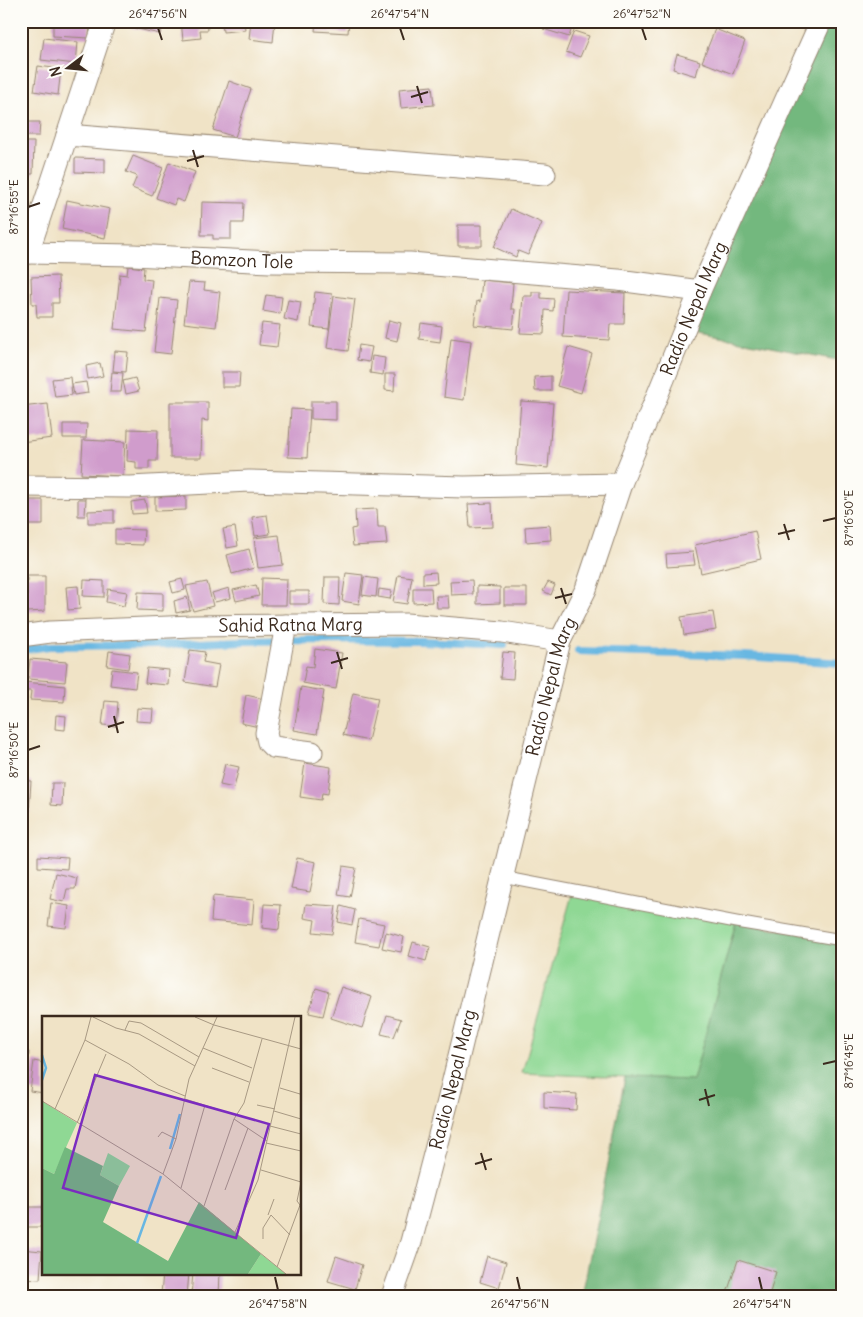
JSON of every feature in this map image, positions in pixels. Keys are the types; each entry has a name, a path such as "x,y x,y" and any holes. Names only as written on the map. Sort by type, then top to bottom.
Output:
{"street":[{"name":"Bomzon Tole","path":"105,21 25,253 133,255 270,262 410,263 618,280 700,291"},
{"name":"Radio Nepal Marg","path":"392,1296 411,1242 450,1092 560,641 586,589 621,484 700,291 818,22"},
{"path":"67,135 545,174"},
{"path":"21,486 130,487 249,481 464,487 621,484"},
{"path":"286,624 266,733 268,742 274,747 312,752"},
{"name":"Sahid Ratna Marg","path":"21,636 50,632 192,626 406,624 502,632 560,641"}],"lane":[{"path":"502,877 736,922 842,940"}],"green space":[{"path":"821,21 842,21 842,361 684,330"},
{"path":"573,891 736,922 693,1081 522,1073"},
{"path":"736,922 842,940 842,1296 582,1296 625,1078 693,1080"}],"building":[{"path":"53,21 90,21 89,38 53,36"},
{"path":"130,21 163,21 160,34 129,27"},
{"path":"181,21 207,21 208,30 200,30 201,38 183,40"},
{"path":"222,21 244,21 245,30 223,32"},
{"path":"251,21 275,21 273,42 249,39"},
{"path":"316,21 349,21 348,33 315,31"},
{"path":"545,21 574,21 569,37 543,29"},
{"path":"715,29 745,41 733,74 702,62"},
{"path":"574,31 589,36 580,57 566,52"},
{"path":"44,38 78,42 76,64 41,60"},
{"path":"677,54 700,61 696,76 673,69"},
{"path":"38,66 61,69 58,95 34,91"},
{"path":"229,81 251,89 235,137 213,130"},
{"path":"432,86 434,105 401,108 399,89"},
{"path":"21,122 40,122 39,136 21,136"},
{"path":"21,142 34,142 33,174 21,174"},
{"path":"133,156 163,168 152,196 132,188 137,176 126,172"},
{"path":"75,158 105,159 105,173 75,172"},
{"path":"169,162 195,172 184,202 176,199 174,205 156,198"},
{"path":"21,193 23,193 24,226 21,226"},
{"path":"67,200 110,209 105,238 62,229"},
{"path":"202,202 244,203 243,223 231,223 231,239 213,239 213,235 201,235"},
{"path":"511,209 542,223 528,255 518,251 516,257 494,247"},
{"path":"458,225 482,225 482,246 458,246"},
{"path":"128,266 144,268 143,279 152,280 146,332 114,329 120,274 127,275"},
{"path":"58,276 59,303 52,303 52,317 37,317 36,304 32,304 31,277"},
{"path":"482,280 513,283 511,309 515,309 513,329 474,325 477,301 480,302"},
{"path":"189,282 205,283 204,290 220,292 216,327 184,323"},
{"path":"566,290 625,293 624,324 610,324 609,340 563,337"},
{"path":"315,292 332,294 329,329 311,327"},
{"path":"532,292 541,292 541,298 554,299 553,311 545,310 544,334 520,333 523,296 532,296"},
{"path":"266,295 282,297 280,314 263,311"},
{"path":"334,296 355,299 348,351 327,348"},
{"path":"160,298 177,300 171,354 154,352"},
{"path":"288,300 301,302 298,322 284,319"},
{"path":"389,320 401,323 397,341 385,338"},
{"path":"262,323 280,325 277,347 259,345"},
{"path":"421,323 442,326 440,342 419,339"},
{"path":"451,338 471,341 464,400 444,397"},
{"path":"359,345 372,347 369,362 357,360"},
{"path":"568,347 592,354 581,393 557,386"},
{"path":"115,351 128,352 126,372 113,371"},
{"path":"372,356 385,358 383,375 370,373"},
{"path":"100,363 103,376 88,379 86,366"},
{"path":"112,372 123,373 121,392 110,392"},
{"path":"222,372 240,372 239,387 222,387"},
{"path":"385,374 395,374 394,391 385,390"},
{"path":"551,376 551,391 535,391 534,377"},
{"path":"70,377 72,395 55,397 52,379"},
{"path":"135,378 139,391 126,394 123,381"},
{"path":"86,382 88,393 74,395 72,384"},
{"path":"311,401 336,401 336,420 311,419"},
{"path":"521,401 553,403 548,468 516,465"},
{"path":"170,402 208,402 208,421 202,420 201,458 170,458"},
{"path":"48,404 52,438 21,442 21,407"},
{"path":"291,409 310,410 307,458 288,457"},
{"path":"63,424 87,424 86,438 63,438"},
{"path":"128,429 158,430 157,461 149,461 149,469 136,469 136,462 127,461"},
{"path":"83,440 125,442 123,476 81,474"},
{"path":"186,496 186,510 155,511 155,497"},
{"path":"78,499 86,499 85,516 78,516"},
{"path":"21,500 43,500 43,525 21,525"},
{"path":"145,500 147,513 132,514 131,502"},
{"path":"492,503 493,527 470,528 468,504"},
{"path":"377,509 378,527 385,527 387,544 353,546 351,529 356,528 355,510"},
{"path":"114,510 114,523 88,523 88,511"},
{"path":"267,515 270,534 255,536 252,517"},
{"path":"550,525 551,540 526,542 525,527"},
{"path":"235,527 238,546 227,548 223,529"},
{"path":"115,529 144,530 143,545 115,544"},
{"path":"755,531 761,559 701,573 695,545"},
{"path":"279,535 283,565 258,568 254,538"},
{"path":"249,549 254,568 232,574 227,555"},
{"path":"693,552 695,565 667,567 666,554"},
{"path":"436,572 437,583 423,584 423,573"},
{"path":"346,573 363,575 359,604 342,601"},
{"path":"398,575 412,577 407,604 393,602"},
{"path":"27,576 45,576 45,611 27,612"},
{"path":"325,577 340,577 339,605 324,604"},
{"path":"364,577 378,579 376,597 362,595"},
{"path":"262,578 287,579 286,605 261,605"},
{"path":"182,579 185,590 173,593 170,582"},
{"path":"84,580 104,581 104,597 83,596"},
{"path":"472,580 473,594 451,595 450,581"},
{"path":"207,582 213,606 193,611 186,586"},
{"path":"548,582 555,585 551,595 543,591"},
{"path":"256,585 259,596 236,601 233,590"},
{"path":"78,586 80,609 68,610 66,587"},
{"path":"477,586 500,587 500,603 477,604"},
{"path":"229,588 231,598 215,602 212,593"},
{"path":"413,588 431,588 432,602 413,603"},
{"path":"504,588 527,588 527,605 504,605"},
{"path":"108,589 127,592 124,606 106,602"},
{"path":"379,589 392,591 390,599 378,597"},
{"path":"289,591 309,591 309,604 289,604"},
{"path":"138,592 163,593 163,611 137,610"},
{"path":"436,596 448,596 449,608 437,608"},
{"path":"187,597 190,610 176,613 174,601"},
{"path":"713,612 716,630 684,635 681,617"},
{"path":"315,649 342,653 336,689 303,683 306,666 313,667"},
{"path":"190,650 205,652 203,662 219,665 215,687 185,682"},
{"path":"109,651 130,654 128,669 107,666"},
{"path":"503,652 515,653 513,679 500,678"},
{"path":"30,659 67,662 65,682 28,679"},
{"path":"147,668 169,670 168,685 145,683"},
{"path":"112,669 137,672 135,688 110,685"},
{"path":"25,682 65,686 64,702 30,700 31,691 25,691"},
{"path":"301,687 324,691 317,734 294,730"},
{"path":"353,693 378,698 368,741 343,735"},
{"path":"246,695 264,699 259,727 241,723"},
{"path":"105,701 118,702 116,726 102,725"},
{"path":"137,708 153,709 152,722 136,721"},
{"path":"56,715 66,716 65,730 55,729"},
{"path":"305,763 331,767 328,794 322,793 321,800 300,797"},
{"path":"225,764 239,767 234,788 220,785"},
{"path":"21,780 31,781 29,812 21,812"},
{"path":"52,783 63,783 62,806 51,805"},
{"path":"38,856 68,858 67,869 38,867"},
{"path":"297,858 316,862 310,892 291,889"},
{"path":"343,866 356,868 350,897 338,895"},
{"path":"56,873 77,878 75,889 67,889 64,902 50,899"},
{"path":"213,896 254,900 252,925 211,921"},
{"path":"51,903 69,906 66,928 48,926"},
{"path":"264,904 281,905 279,930 262,928"},
{"path":"306,904 336,906 332,934 313,932 315,920 304,918"},
{"path":"341,906 355,910 352,925 338,922"},
{"path":"359,919 384,924 379,946 355,942"},
{"path":"386,932 404,937 401,952 382,948"},
{"path":"413,942 430,947 426,961 409,956"},
{"path":"839,960 842,961 842,982 837,982"},
{"path":"341,987 372,997 362,1028 331,1018"},
{"path":"316,988 329,992 323,1016 309,1013"},
{"path":"387,1015 401,1019 394,1037 381,1034"},
{"path":"21,1051 29,1052 26,1085 21,1085"},
{"path":"34,1061 42,1063 42,1093 30,1091"},
{"path":"544,1092 577,1094 576,1110 544,1108"},
{"path":"21,1207 42,1207 42,1227 21,1227"},
{"path":"21,1249 42,1251 40,1279 21,1278"},
{"path":"336,1256 362,1265 355,1289 328,1281"},
{"path":"487,1256 506,1262 499,1288 480,1282"},
{"path":"738,1260 776,1272 769,1296 726,1296"},
{"path":"163,1274 189,1274 187,1296 161,1294"},
{"path":"193,1274 220,1274 219,1296 191,1296"}],"waterway":[{"path":"21,650 49,646 313,640 421,641 504,645"},
{"path":"578,651 745,656 842,663"}]}
